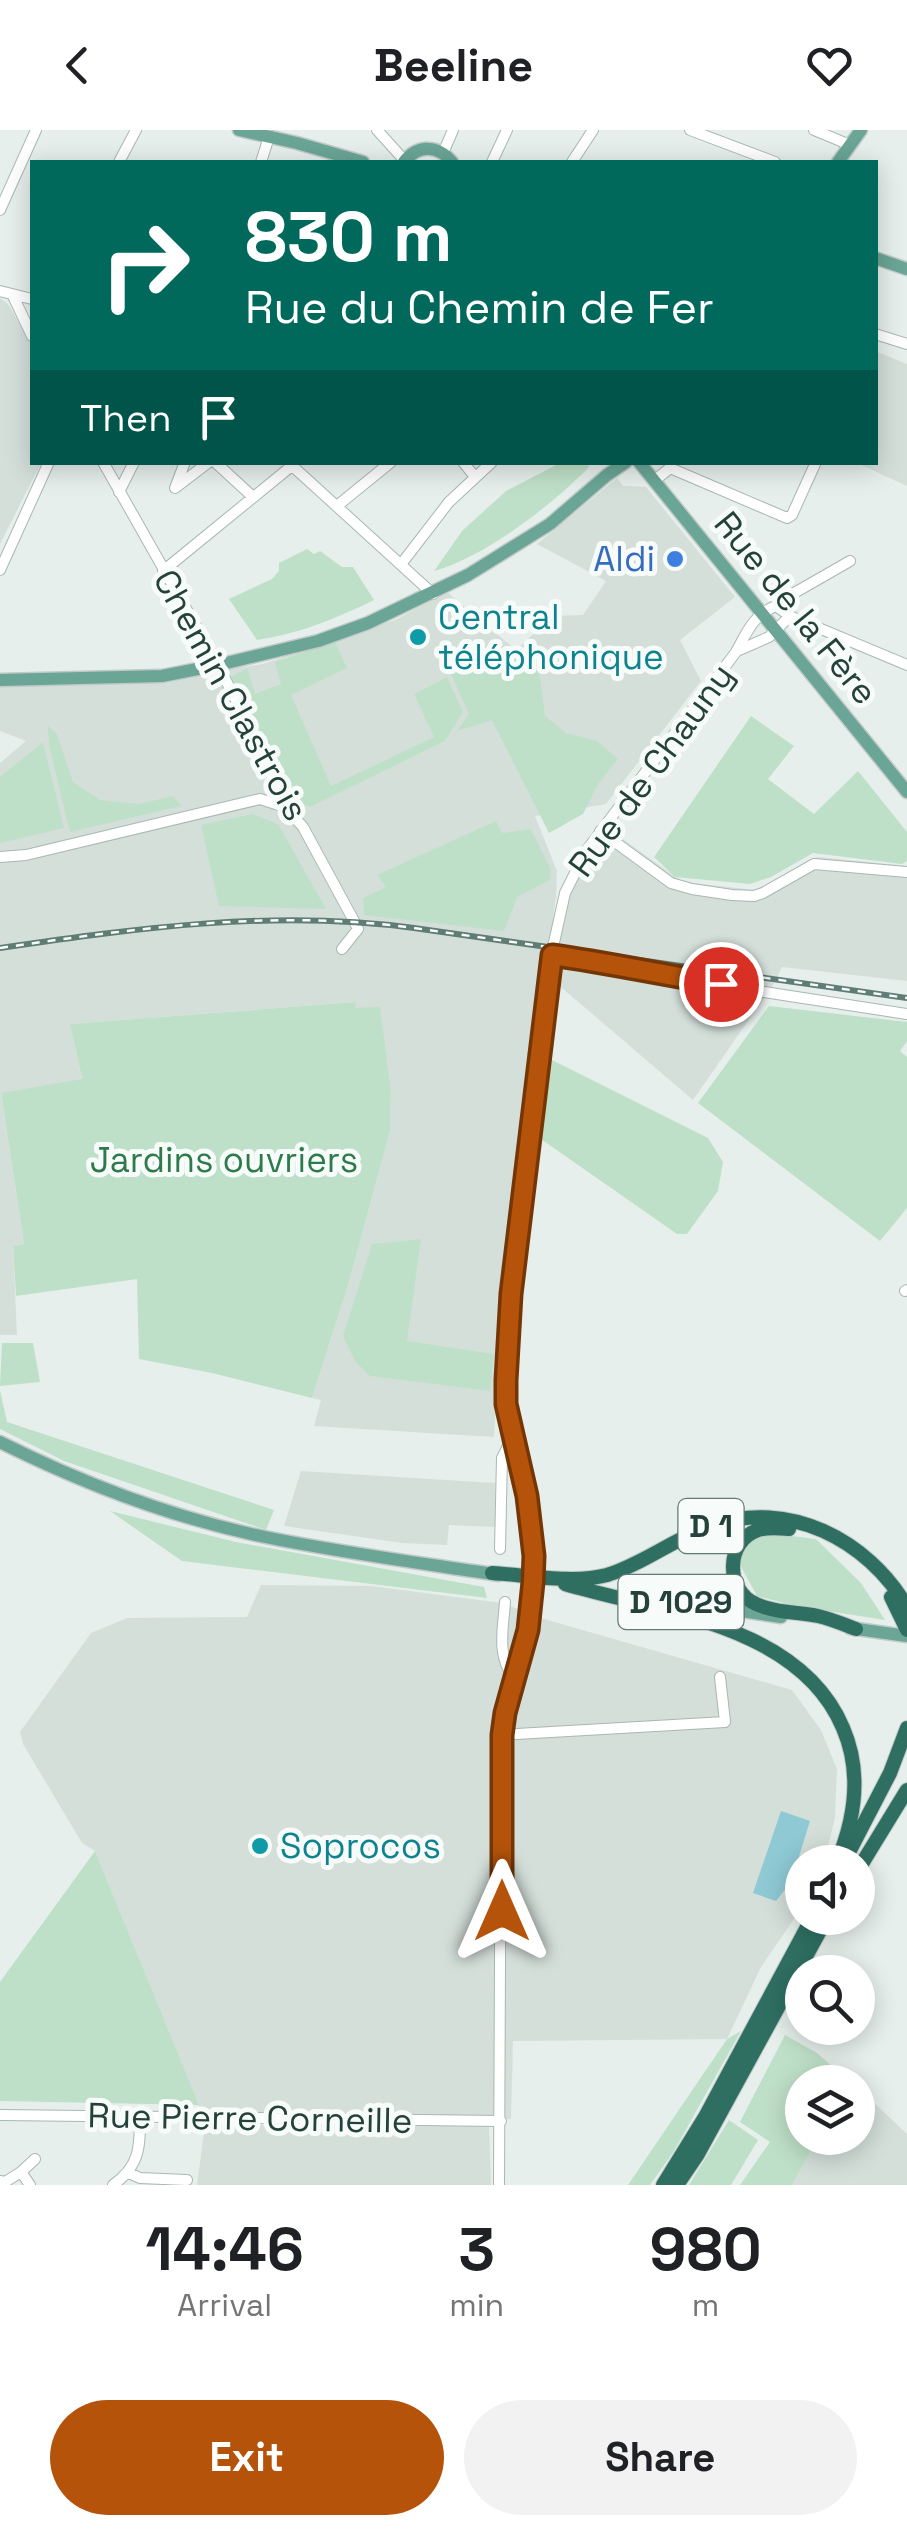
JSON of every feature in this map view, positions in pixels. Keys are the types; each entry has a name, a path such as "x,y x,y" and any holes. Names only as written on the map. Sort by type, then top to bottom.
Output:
{"highway":[{"name":"D 1","path":"492,1574 604,1576 714,1524 748,1518 778,1519 813,1526 851,1544 887,1578 906,1624"},
{"name":"D 1","path":"856,1628 753,1603 734,1577 733,1556 738,1546 751,1534 768,1528 792,1529 833,1543 876,1577 906,1624"},
{"path":"566,1584 726,1630 777,1652 805,1674 835,1712 852,1758 854,1802 845,1845"},
{"path":"850,1845 890,1773 907,1728"},
{"path":"863,1845 907,1756"},
{"path":"873,1845 907,1790"},
{"path":"663,2185 814,1935"},
{"path":"677,2185 698,2154 814,1935"}],"main road":[{"path":"240,130 356,160"},
{"path":"839,160 861,130"},
{"path":"406,160 422,149 436,150 447,158"},
{"path":"878,259 907,269"},
{"name":"Rue de la Fère","path":"641,465 907,792"},
{"path":"0,680 162,676 318,641 433,594 526,540 550,524 611,469"},
{"name":"D 1029","path":"4,1445 119,1494 212,1524 316,1547 856,1628 906,1624"}],"street":[{"path":"0,210 27,164 36,130"},
{"path":"120,160 136,130"},
{"path":"447,158 453,130"},
{"path":"493,160 507,130"},
{"path":"573,160 593,130"},
{"path":"690,130 770,160"},
{"path":"814,130 850,145"},
{"path":"381,132 402,160"},
{"path":"262,160 269,136"},
{"path":"0,291 30,299"},
{"path":"13,296 30,328"},
{"path":"878,335 907,344"},
{"path":"0,570 48,465"},
{"name":"Chemin Clastrois","path":"104,465 218,665 286,798 284,806 304,827 358,929 342,948"},
{"path":"118,492 133,465"},
{"path":"183,465 175,488 208,465"},
{"path":"216,465 254,497"},
{"path":"163,571 291,465"},
{"path":"293,465 433,594"},
{"path":"337,506 387,465"},
{"path":"464,465 474,477"},
{"path":"402,564 434,519 488,465"},
{"path":"654,481 670,468 787,518 792,515 815,465"},
{"path":"761,613 850,561"},
{"path":"776,606 790,616 907,665"},
{"name":"Rue de Chauny","path":"512,1437 506,1404 508,1329 553,951 565,892 600,831 736,652 761,613"},
{"path":"776,632 790,616"},
{"name":"Rue de Chauny","path":"736,652 776,632"},
{"path":"0,857 260,800 284,806"},
{"path":"600,831 671,883 732,895 763,894 814,864 907,872"},
{"path":"553,951 848,1007 907,1014"},
{"path":"500,1549 502,1458 512,1437"},
{"path":"499,2185 502,1735 528,1630 534,1556 527,1496 512,1437"},
{"path":"504,1602 502,1656 515,1680"},
{"path":"502,1735 725,1722 720,1678"},
{"name":"Rue Pierre Corneille","path":"0,2115 501,2121"},
{"path":"113,2185 129,2173 136,2159 140,2116"},
{"path":"0,2181 21,2172 35,2159"},
{"path":"21,2172 30,2185"},
{"path":"129,2173 162,2182 186,2180"}],"shaded area":[{"path":"0,298 8,304 30,342 30,465 40,465 0,544"},
{"path":"878,352 907,364 907,486 861,465 878,465"},
{"path":"617,478 623,486 646,487 735,597 680,640 701,681 606,804 535,816 557,871 556,896 509,1246 494,1437 314,1426 321,1400 312,1398 390,1131 391,1093 354,1002 70,1024 82,1080 1,1094 24,1244 13,1246 17,1335 0,1335 0,763 26,741 0,731 0,685 159,680 263,664 395,620 447,592 516,650 553,616 583,615 606,581 537,544"},
{"path":"610,830 683,882 755,890 817,857 907,866 907,981 782,967 693,1100 555,982 561,929 572,890"},
{"path":"301,1471 495,1483 495,1527 449,1525 447,1545 402,1543 284,1526"},
{"path":"261,1585 371,1586 502,1603 544,1619 792,1690 821,1730 837,1769 835,1818 828,1845 785,1845 785,1932 761,1967 727,2039 513,2041 511,2119 202,2114 95,1851 82,1843 23,1744 20,1732 91,1633 127,1618 247,1617"},
{"path":"875,2104 907,2134 907,2185 792,2185 809,2155 875,2155"},
{"path":"205,2125 489,2126 491,2185 197,2185"}],"green space":[{"path":"556,465 589,467 517,528 475,554 434,571 462,531 506,491"},
{"path":"307,549 314,554 320,551 342,567 353,567 374,600 288,634 257,640 229,599 272,579 279,571 279,563"},
{"path":"335,642 347,668 291,695 331,786 434,737 414,694 447,677 463,712 445,741 312,806 298,805 231,677 247,668 255,694 281,684 275,662"},
{"path":"536,646 545,716 566,733 597,741 618,759 598,784 583,814 549,833 492,720 457,731 469,714 451,674 491,653"},
{"path":"751,716 794,746 768,779 814,814 858,771 907,832 907,861 902,864 813,853 750,884 675,877 654,857"},
{"path":"48,726 57,734 73,782 100,800 139,804 173,796 181,806 70,832 49,746"},
{"path":"43,742 64,828 0,843 0,777"},
{"path":"252,814 278,824 326,909 219,906 201,825"},
{"path":"496,821 502,833 531,829 551,870 550,880 517,897 504,931 364,915 363,898 386,887 377,875"},
{"name":"Jardins ouvriers","path":"355,1002 356,1008 380,1007 391,1093 390,1131 312,1398 139,1359 137,1279 16,1296 13,1246 24,1244 1,1093 82,1079 70,1024"},
{"path":"769,1006 907,1022 907,1041 900,1051 907,1057 907,1208 880,1241 698,1103"},
{"path":"548,1058 708,1138 723,1162 718,1191 687,1234 677,1234 538,1137"},
{"path":"421,1239 407,1341 494,1354 490,1391 370,1376 355,1361 343,1336 372,1244"},
{"path":"2,1343 33,1343 40,1382 0,1386"},
{"path":"0,1390 7,1422 274,1510 266,1530 64,1461 0,1429"},
{"path":"110,1511 236,1542 484,1587 487,1598 182,1561"},
{"path":"768,1533 816,1539 861,1583 885,1620 757,1596 740,1565 746,1541"},
{"path":"95,1851 199,2105 0,2101 0,1982"},
{"path":"741,2031 674,2151 650,2185 628,2185 727,2039"},
{"path":"785,2035 785,2045 803,2045 831,2065 785,2065 785,2155 809,2155 792,2185 740,2185 770,2142 740,2122"},
{"path":"729,2120 758,2140 731,2185 689,2185"}],"water":[{"path":"781,1811 810,1821 803,1845 785,1845 785,1890 776,1901 753,1893"}],"railway":[{"path":"0,948 207,923 310,920 414,928 907,998"}],"place":[{"name":"Aldi","path":"675,559"},
{"name":"Central téléphonique","path":"418,637"},
{"name":"Soprocos","path":"260,1846"}],"route":[{"path":"502,1911 502,1735 528,1630 534,1556 527,1496 506,1404 508,1329 552,955 721,984"}]}
